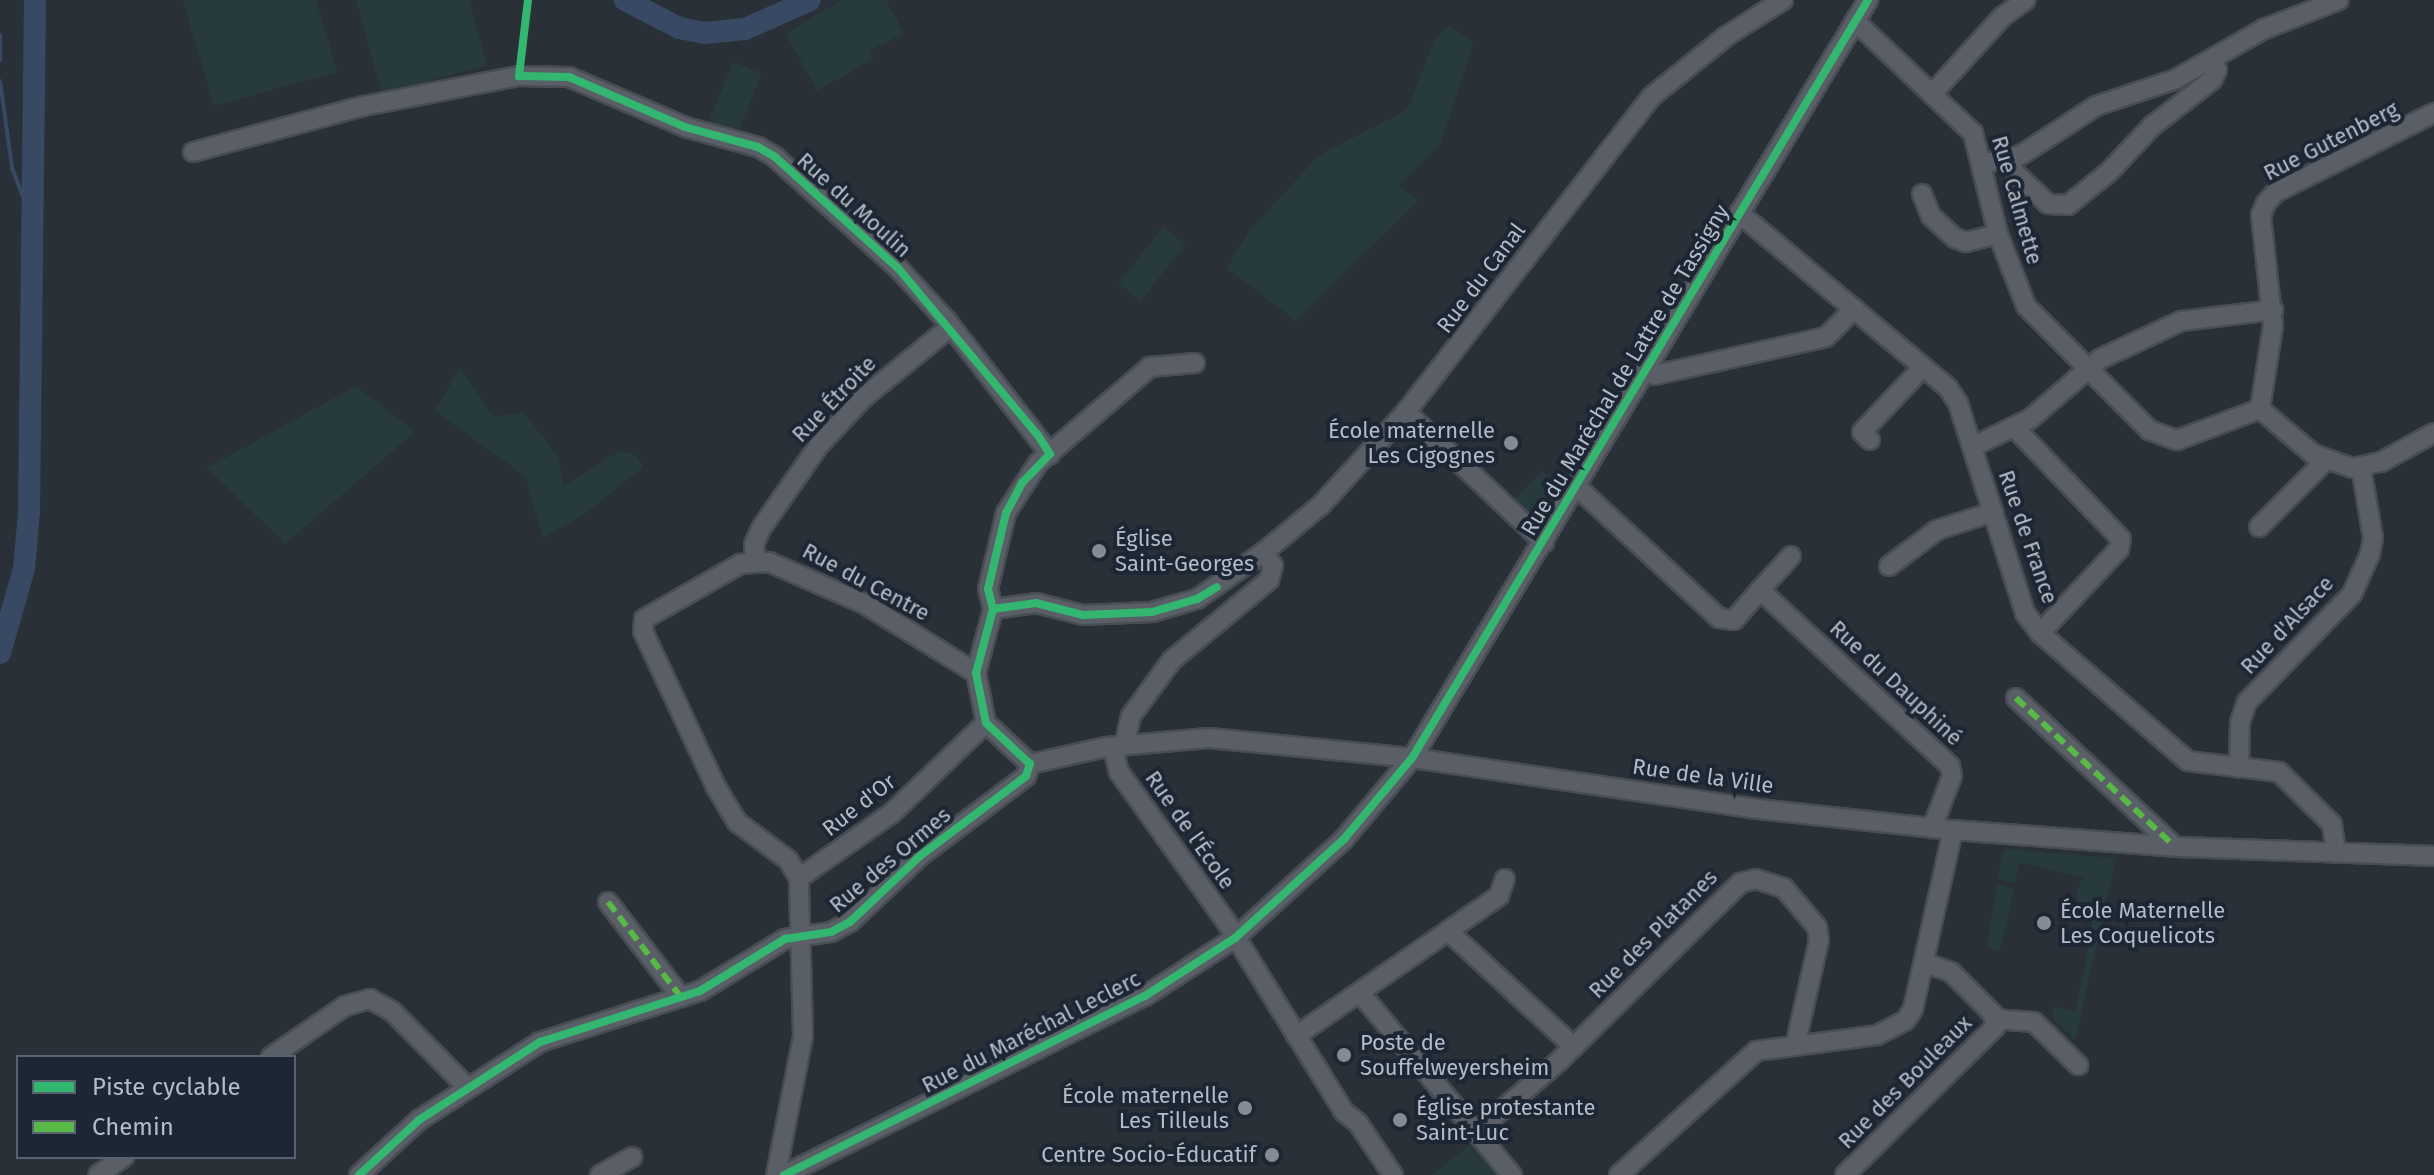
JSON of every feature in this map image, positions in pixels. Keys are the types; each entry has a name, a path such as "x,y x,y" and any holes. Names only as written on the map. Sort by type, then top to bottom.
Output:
{"street":[{"name":"Rue du Canal","path":"993,609 1036,603 1083,615 1152,612 1197,599 1264,552 1321,505 1406,412 1630,120 1687,65 1783,0"},
{"name":"Rue du Maréchal de Lattre de Tassigny","path":"1412,758 1868,0"},
{"path":"1932,94 2002,17 2025,0"},
{"path":"1981,164 2009,159 2096,106 2140,93 2212,59 2264,29 2339,0"},
{"name":"Rue Calmette","path":"1855,21 1973,133 1998,234 2026,306 2163,439 2195,435 2260,409"},
{"path":"2009,159 2015,173 2058,208 2109,172 2152,126 2212,80 2217,70 2212,59"},
{"name":"Rue du Moulin","path":"193,152 364,106 519,76 569,77 685,127 758,147 775,157 898,268 1050,454"},
{"path":"2140,93 2152,126"},
{"name":"Rue Gutenberg","path":"2260,409 2273,310 2261,215 2266,203 2276,192 2434,113"},
{"path":"1922,194 1931,216 1955,238 1966,242 1998,234"},
{"name":"Rue de France","path":"1739,213 1923,367 1958,403 2025,613 2040,633 2188,761 2275,770 2332,824 2336,853"},
{"path":"1645,372 1655,375 1826,337 1854,309"},
{"path":"1972,447 2015,428 2088,367 2181,321 2273,310"},
{"name":"Rue Étroite","path":"755,561 754,544 762,527 820,444 863,398 949,328"},
{"path":"1030,764 986,723 976,673 993,609 988,589 1006,513 1022,483 1050,454 1150,367 1195,363"},
{"path":"1870,440 1862,432 1923,367"},
{"path":"2260,409 2325,461 2361,467 2394,457 2434,433"},
{"path":"1406,412 1544,542"},
{"path":"2015,428 2121,539 2119,549 2040,633"},
{"path":"2259,527 2325,461"},
{"name":"Rue d'Alsace","path":"2239,768 2240,722 2247,702 2352,594 2370,554 2373,538 2361,467"},
{"path":"1577,487 1719,618 1734,620 1791,556"},
{"path":"1889,566 1937,530 1993,512"},
{"path":"1118,746 1131,716 1172,660 1269,580 1273,566 1264,552"},
{"path":"755,561 644,619 643,631 675,703 737,822 788,860 799,878 803,1036 776,1175"},
{"name":"Rue du Centre","path":"755,561 788,567 865,604 976,673"},
{"name":"Rue du Dauphiné","path":"1760,590 1950,766 1952,776 1932,828"},
{"path":"2016,698 2174,846"},
{"name":"Rue d'Or","path":"799,878 892,813 986,723"},
{"name":"Rue de la Ville","path":"1030,764 1118,746 1209,738 1412,758 1749,808 1932,828 2174,846 2434,856"},
{"name":"Rue de l'École","path":"1118,746 1119,772 1235,938 1344,1112 1358,1123 1393,1175"},
{"name":"Rue du Maréchal Leclerc","path":"784,1175 1105,1020 1235,938 1344,839 1412,758"},
{"name":"Rue des Ormes","path":"359,1175 419,1120 467,1087 563,1032 700,991 759,951 850,922 920,856 1026,776 1030,764"},
{"path":"1621,1174 1734,1065 1756,1051 1796,1042 1877,1035 1895,1028 1913,1009 1953,830"},
{"path":"1296,1036 1499,896 1505,879"},
{"name":"Rue des Platanes","path":"1476,1132 1573,1046 1740,883 1756,879 1784,888 1817,927 1819,940 1796,1042"},
{"path":"608,902 681,997"},
{"path":"1448,931 1573,1046"},
{"name":"Rue des Bouleaux","path":"1845,1175 1995,1027 1994,1019 1951,972 1925,963"},
{"path":"1361,994 1512,1175"},
{"path":"274,1055 345,1006 370,999 392,1011 467,1087"},
{"path":"1994,1019 2034,1022 2078,1065"},
{"path":"600,1175 632,1157"},
{"path":"98,1175 121,1159"}],"green space":[{"path":"183,0 316,0 337,72 214,106"},
{"path":"356,0 469,0 487,65 382,94"},
{"path":"841,0 886,0 904,33 869,51 873,59 817,91 786,34"},
{"path":"1449,26 1473,43 1441,142 1399,186 1418,200 1296,321 1227,268 1248,233 1318,156 1408,109 1434,40"},
{"path":"733,62 762,74 737,135 708,123"},
{"path":"1163,227 1185,244 1141,301 1119,284"},
{"path":"460,368 494,417 524,412 557,456 564,486 620,451 636,455 643,467 584,514 543,538 525,476 435,411"},
{"path":"356,386 415,432 285,544 207,468"},
{"path":"1543,471 1561,489 1529,520 1511,503"},
{"path":"2004,849 2116,858 2075,1040 2052,1017 2054,1006 2075,1011 2094,912 2077,907 2077,889 2084,877 2020,863 2015,883 1997,879"},
{"path":"1997,884 2014,888 2000,951 1987,948"},
{"path":"1471,1144 1497,1175 1432,1175"}],"waterway":[{"path":"0,653 24,569 29,512 35,0"},
{"path":"625,0 679,28 704,33 745,29 810,0"},
{"path":"0,35 0,60"},
{"path":"0,81 12,168 32,220"}],"marked path":[{"path":"2016,698 2174,846"},
{"path":"608,902 681,997"}],"cycle path":[{"path":"528,0 519,76 569,77 685,127 758,147 775,157 898,268 1037,434 1050,454 1022,483 1006,513 988,589 993,609"},
{"path":"784,1175 1145,996 1235,938 1344,839 1412,758 1868,0"},
{"path":"993,609 1036,603 1083,615 1152,612 1197,599 1217,587"},
{"path":"359,1175 419,1120 540,1042 700,991 785,939 831,932 850,922 920,856 1026,776 1030,764 986,723 976,673 993,609"}],"place":[{"name":"École maternelle Les Cigognes","path":"1511,443"},
{"name":"Église Saint-Georges","path":"1099,551"},
{"name":"École Maternelle Les Coquelicots","path":"2044,923"},
{"name":"Poste de Souffelweyersheim","path":"1344,1055"},
{"name":"École maternelle Les Tilleuls","path":"1245,1108"},
{"name":"Église protestante Saint-Luc","path":"1400,1120"},
{"name":"Centre Socio-Éducatif","path":"1272,1155"}]}
